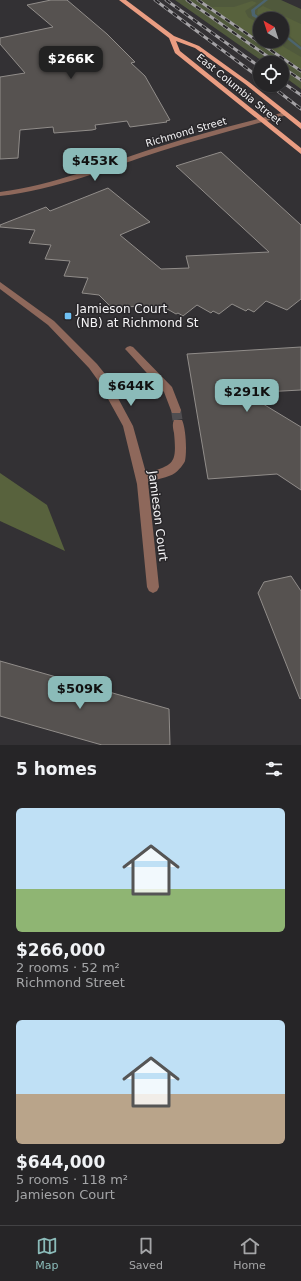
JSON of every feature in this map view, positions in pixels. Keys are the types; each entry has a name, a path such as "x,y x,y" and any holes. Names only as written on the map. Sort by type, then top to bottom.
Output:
{"main road":[{"name":"East Columbia Street","path":"122,0 172,37 197,47 247,83 301,127"},
{"name":"East Columbia Street","path":"172,37 176,52 301,152"}],"street":[{"name":"Richmond Street","path":"0,194 26,190 74,178 159,149 285,114"},
{"name":"Jamieson Court","path":"0,285 51,323 88,360 101,377 128,426 142,479 153,587"},
{"path":"130,349 168,390 176,410"},
{"path":"142,479 171,470 179,461 180,441 178,423"}],"green space":[{"path":"175,0 281,0 301,9 301,89 289,80 289,56 255,56"},
{"path":"252,1 257,3 245,11 248,17 253,20 253,36 211,7 234,7"},
{"path":"263,6 276,12 257,12 258,9"},
{"path":"289,18 301,24 301,46 289,35"},
{"path":"271,48 286,48 301,57 301,69 289,61 289,56 282,56"},
{"path":"0,473 47,505 65,551 0,521"}],"building":[{"path":"51,0 67,0 107,34 135,62 131,63 145,76 170,120 166,121 167,122 130,127 127,121 95,125 96,129 92,130 54,133 53,127 20,130 18,158 0,159 0,77 25,73 0,44 0,38 53,27 27,5"},
{"path":"221,152 301,225 301,299 287,310 266,301 254,312 248,309 246,311 232,304 219,314 213,311 211,313 197,305 183,316 178,313 176,314 162,306 111,307 99,295 82,293 88,278 64,276 70,261 45,259 51,245 29,243 35,230 0,227 0,225 46,207 50,211 108,188 150,222 120,235 161,269 189,268 186,256 269,252 176,166"},
{"path":"301,347 301,390 245,393 301,427 301,490 277,474 208,479 187,354"},
{"path":"291,576 301,591 300,699 258,593 264,582"},
{"path":"0,661 169,709 170,745 102,745 0,716"}],"waterway":[{"path":"253,12 253,10 266,0"},
{"path":"289,39 301,49"}],"tunnel":[{"path":"176,410 178,423"}],"railway":[{"path":"155,0 253,73"},
{"path":"166,0 253,62"},
{"path":"187,0 267,56"},
{"path":"198,0 301,71"},
{"path":"289,72 301,80"},
{"path":"289,87 301,95"},
{"path":"279,92 301,109"}],"place":[{"name":"Jamieson Court (NB) at Richmond St","path":"68,316"}]}
